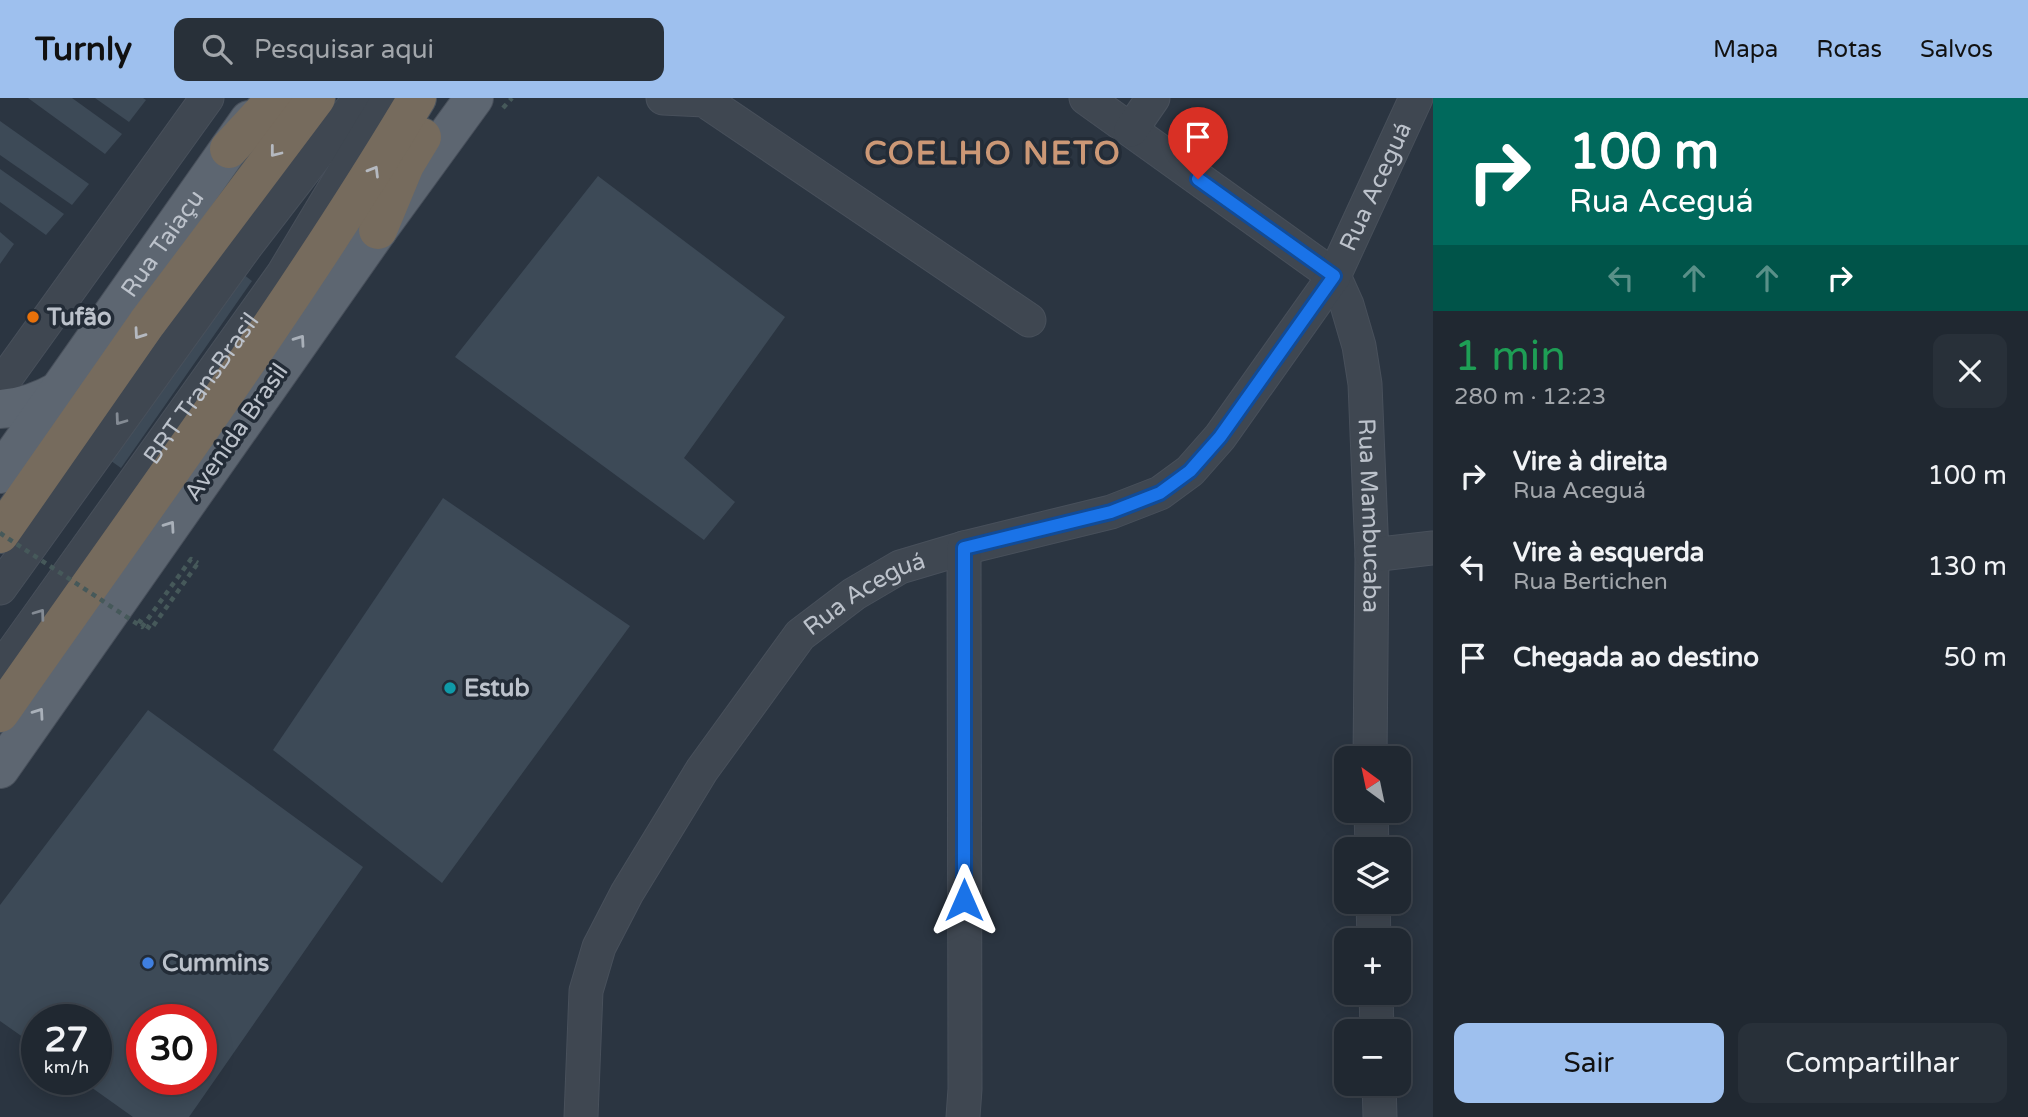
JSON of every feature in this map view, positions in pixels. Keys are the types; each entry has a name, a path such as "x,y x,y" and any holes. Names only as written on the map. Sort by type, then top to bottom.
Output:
{"highway":[{"path":"229,149 276,98"},
{"path":"0,534 147,323 316,98"},
{"name":"Avenida Brasil","path":"0,713 297,290 366,185 417,98"},
{"path":"378,230 405,165 444,98"}],"main road":[{"name":"Rua Taiaçu","path":"60,390 264,98"},
{"name":"Avenida Brasil","path":"0,768 378,230 474,98"},
{"path":"0,409 13,409 41,401 60,390"},
{"path":"0,474 60,390"}],"street":[{"path":"0,386 207,98"},
{"name":"BRT TransBrasil","path":"0,588 246,246 360,98"},
{"name":"BRT TransBrasil","path":"0,670 282,274 389,98"},
{"path":"663,98 704,100 1029,320"},
{"path":"1086,98 1334,276"},
{"path":"1131,130 1153,98"},
{"name":"Rua Aceguá","path":"581,1117 586,991 599,947 627,892 702,770 800,635 854,594 900,567 964,548 1111,512 1160,493 1190,471 1220,437 1334,276 1416,98"},
{"name":"Rua Mambucaba","path":"1334,276 1347,305 1359,346 1365,384 1373,555 1370,746"},
{"path":"962,1117 965,1089 964,548"},
{"path":"1373,555 1433,548"},
{"path":"1379,1096 1380,1117"}],"path":[{"path":"0,534 142,627 191,559 198,563"}],"building":[{"path":"28,98 72,98 122,134 105,154"},
{"path":"95,98 143,98 146,100 129,122"},
{"path":"0,121 89,184 72,205 0,155"},
{"path":"0,169 64,214 46,235 0,202"},
{"path":"598,176 785,317 684,458 735,502 704,540 455,357"},
{"path":"0,232 14,244 0,264"},
{"path":"239,271 252,281 121,468 107,458"},
{"name":"Estub","path":"443,498 630,626 442,883 273,750"},
{"name":"Cummins","path":"148,710 363,867 217,1077 217,1004 126,1004 126,1095 204,1095 189,1117 133,1117 102,1095 112,1095 112,1004 21,1004 21,1036 0,1021 0,905"}],"place":[{"name":"Tufão","path":"33,317"},
{"name":"Estub","path":"450,688"},
{"name":"Cummins","path":"148,963"}],"district":[{"name":"COELHO NETO","path":"993,153"}],"route":[{"path":"964,900 964,548 1111,512 1160,493 1190,471 1220,437 1334,276 1198,179"}]}
